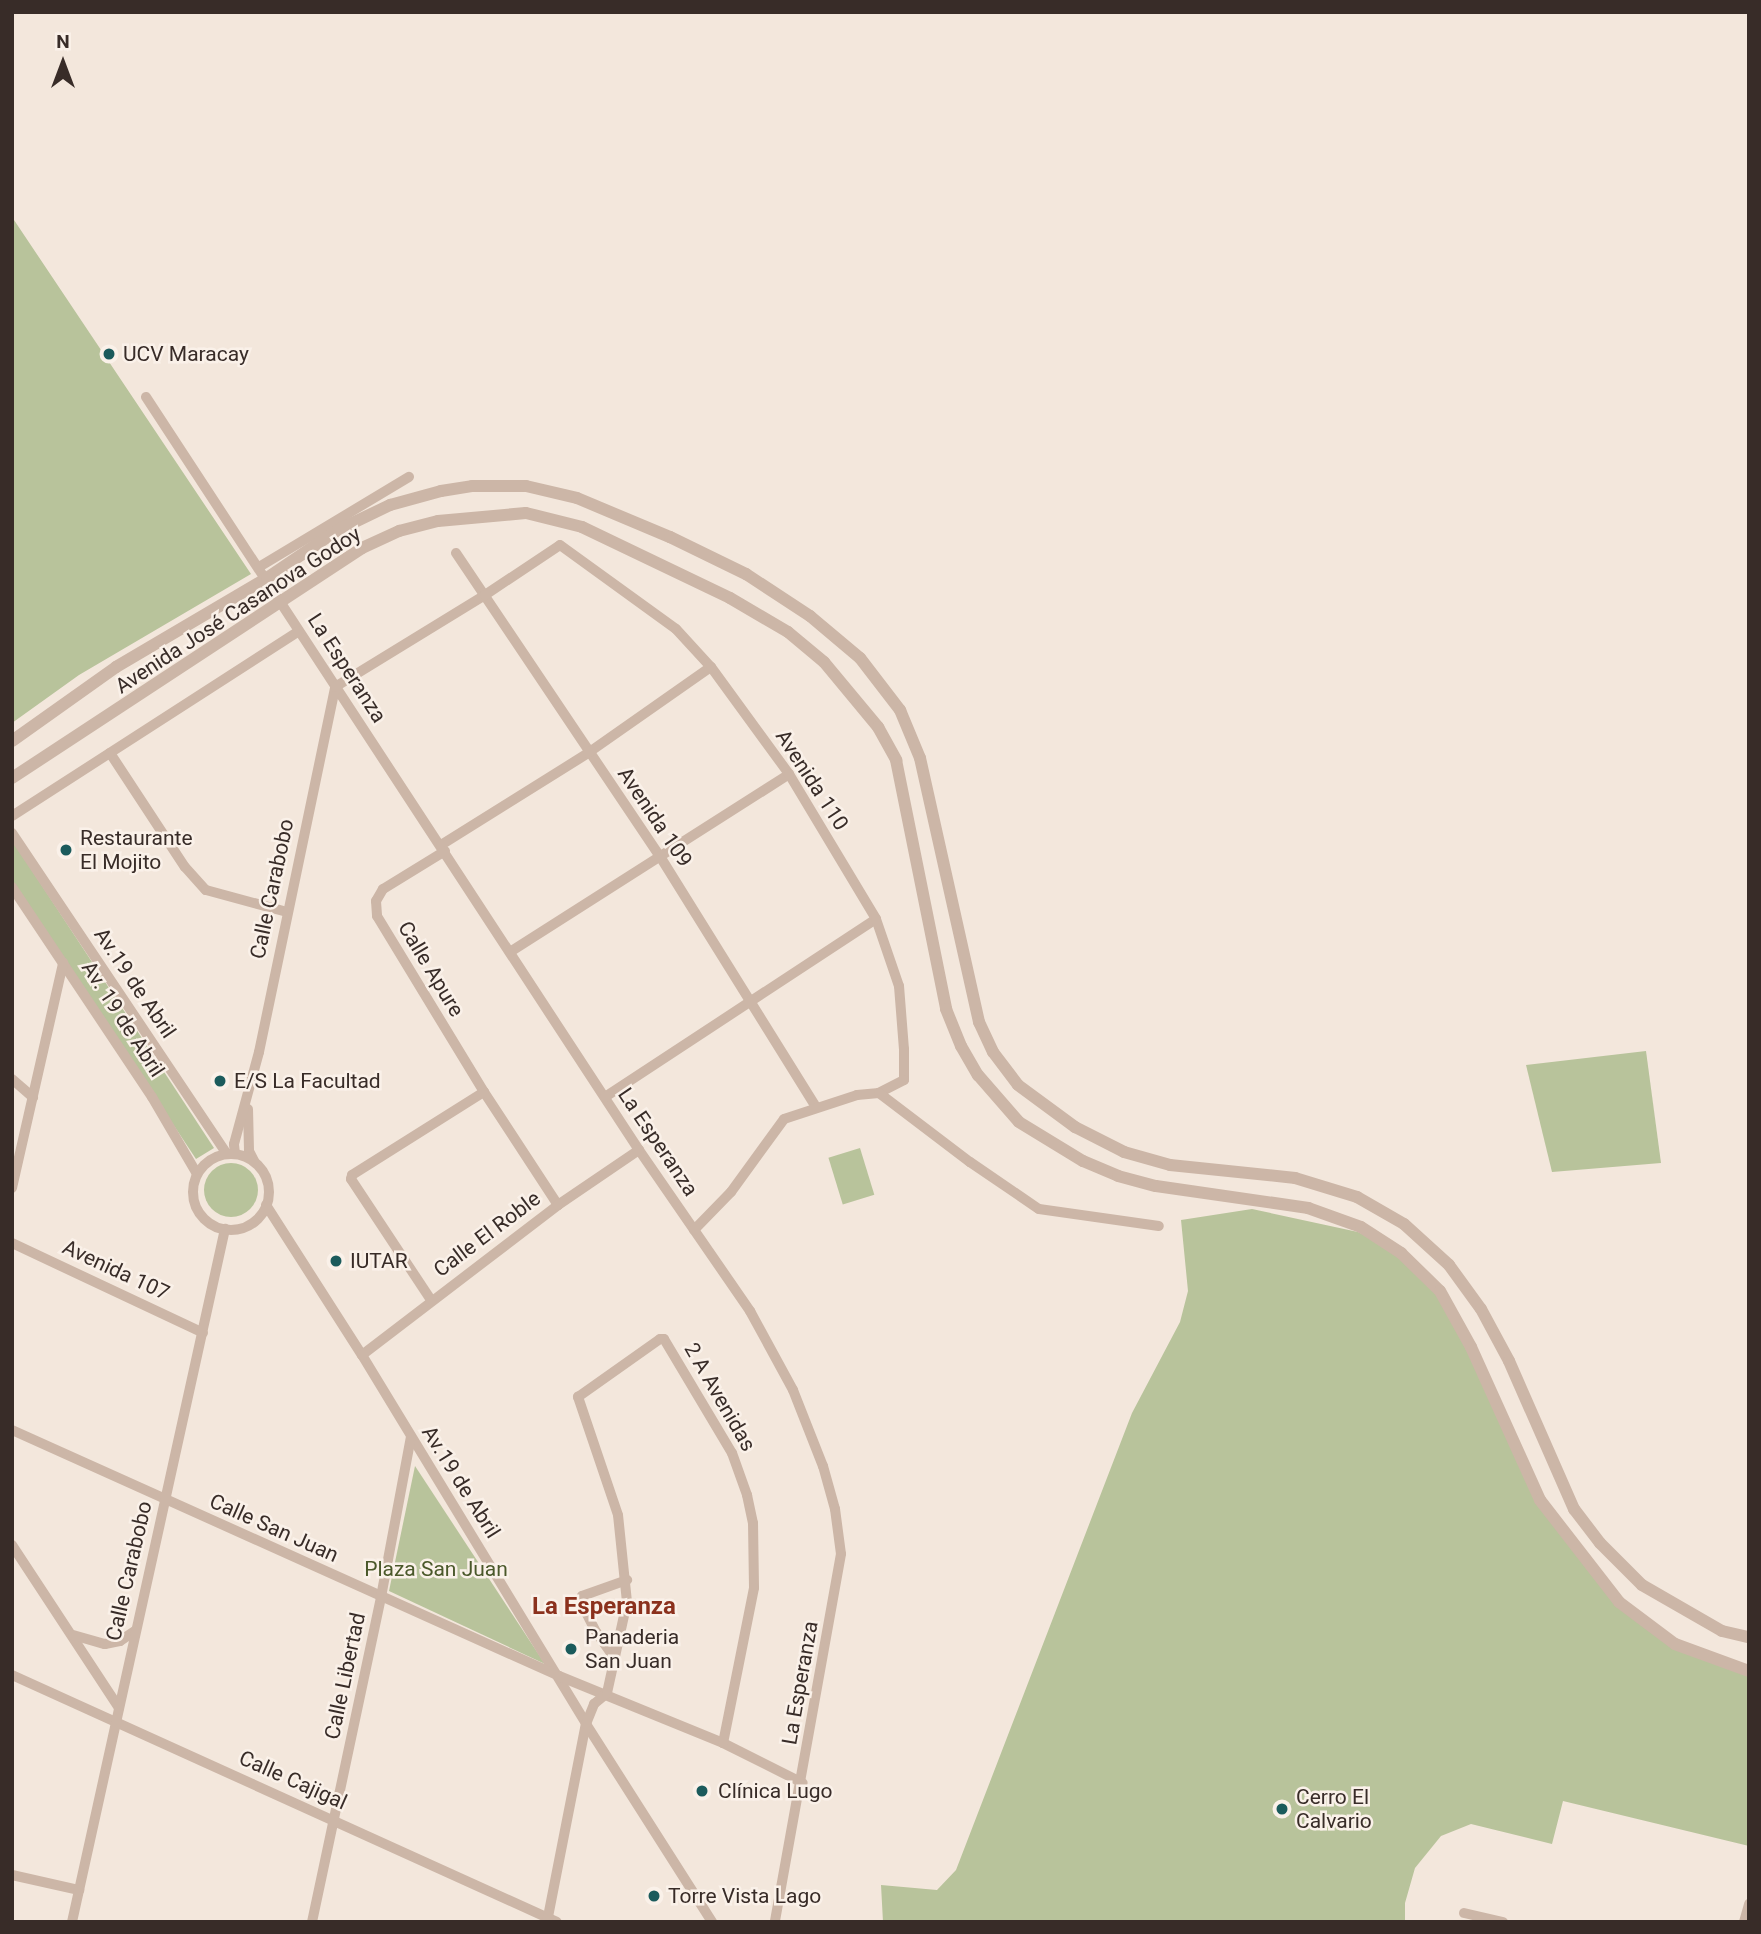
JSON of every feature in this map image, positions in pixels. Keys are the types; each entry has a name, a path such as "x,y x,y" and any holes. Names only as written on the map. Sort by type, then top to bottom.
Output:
{"street":[{"name":"La Esperanza","path":"146,397 639,1150 750,1311 793,1390 823,1466 835,1509 841,1554 803,1783 775,1922"},
{"path":"263,573 409,477"},
{"name":"Avenida José Casanova Godoy","path":"12,741 116,667 263,573 338,530 390,505 451,489 526,486 577,498 670,537 746,574 810,616 860,658 900,710 920,758 979,1022 993,1052 1018,1085 1075,1128 1124,1152 1171,1165 1294,1178 1357,1198 1404,1224 1449,1265 1481,1309 1508,1361 1574,1509 1601,1543 1642,1585 1722,1631 1749,1637"},
{"name":"Avenida José Casanova Godoy","path":"12,778 362,548 399,531 473,515 526,513 582,527 730,598 788,632 824,662 855,696 896,760 946,1009 961,1046 978,1075 1019,1122 1083,1161 1118,1176 1156,1186 1308,1208 1361,1227 1401,1253 1440,1291 1471,1347 1540,1500 1611,1593 1675,1644 1749,1671"},
{"name":"Avenida 110","path":"485,595 561,545 676,629 711,667 789,774 876,919 899,986 904,1049 904,1080 879,1093"},
{"name":"Avenida 109","path":"456,553 661,858 816,1107"},
{"path":"335,687 485,595"},
{"path":"12,816 299,631"},
{"name":"Calle Apure","path":"558,1205 484,1092 377,916 376,901 383,890 443,848 711,667"},
{"name":"Calle Carabobo","path":"248,1099 335,687"},
{"path":"110,753 185,867 206,890 287,912"},
{"path":"510,952 789,774"},
{"name":"Av.19 de Abril","path":"12,833 231,1154"},
{"name":"Av. 19 de Abril","path":"12,887 152,1097 197,1174"},
{"path":"605,1097 876,919"},
{"path":"12,1188 63,962"},
{"path":"12,1079 33,1097"},
{"path":"431,1300 351,1180 352,1175 484,1092"},
{"path":"694,1230 731,1192 784,1119 857,1095 879,1093 970,1162 1039,1209 1159,1226"},
{"path":"231,1154 248,1099"},
{"path":"248,1099 248,1151 255,1163 269,1187 266,1205 250,1224 225,1229 204,1219 197,1209 193,1185 197,1174 209,1160 231,1154 255,1163"},
{"name":"Calle El Roble","path":"362,1355 558,1205 639,1150"},
{"name":"Av.19 de Abril","path":"266,1205 362,1355 586,1724 712,1922"},
{"name":"Calle Carabobo","path":"72,1922 225,1229"},
{"name":"Avenida 107","path":"12,1243 203,1333"},
{"name":"2 A Avenidas","path":"627,1580 618,1516 578,1396 658,1339 664,1339 740,1471 753,1523 754,1588 723,1743"},
{"name":"Calle San Juan","path":"12,1430 559,1676 607,1693 723,1743 803,1783"},
{"name":"Calle Libertad","path":"312,1922 381,1597 411,1437"},
{"path":"12,1545 119,1708"},
{"path":"551,1920 586,1724 594,1703 607,1693 615,1659 627,1602 627,1580 582,1596 581,1602 596,1632 615,1659"},
{"path":"73,1635 105,1644 120,1641 135,1631"},
{"name":"Calle Cajigal","path":"12,1675 335,1819 551,1920"},
{"path":"12,1875 79,1890"},
{"path":"1744,1922 1749,1904"},
{"path":"1464,1913 1503,1922"}],"green space":[{"path":"12,217 251,574 79,675 12,723"},
{"path":"12,840 214,1148 196,1159 12,881"},
{"path":"1646,1051 1661,1163 1552,1172 1526,1065"},
{"path":"860,1148 874,1195 843,1205 828,1158"},
{"path":"231,1163 250,1171 258,1190 250,1209 231,1217 212,1209 204,1190 212,1171"},
{"path":"1252,1209 1358,1232 1401,1253 1440,1291 1540,1500 1619,1602 1675,1644 1749,1666 1749,1846 1563,1801 1552,1844 1471,1824 1441,1836 1415,1868 1405,1903 1405,1922 883,1922 881,1885 937,1890 956,1870 1132,1413 1180,1322 1188,1291 1181,1220"},
{"name":"Plaza San Juan","path":"415,1466 545,1664 389,1591"}],"place":[{"name":"UCV Maracay","path":"109,354"},
{"name":"Restaurante El Mojito","path":"66,850"},
{"name":"E/S La Facultad","path":"220,1081"},
{"name":"IUTAR","path":"336,1261"},
{"name":"Panaderia San Juan","path":"571,1649"},
{"name":"Clínica Lugo","path":"702,1791"},
{"name":"Cerro El Calvario","path":"1282,1809"},
{"name":"Torre Vista Lago","path":"654,1896"}],"district":[{"name":"La Esperanza","path":"604,1607"}]}
